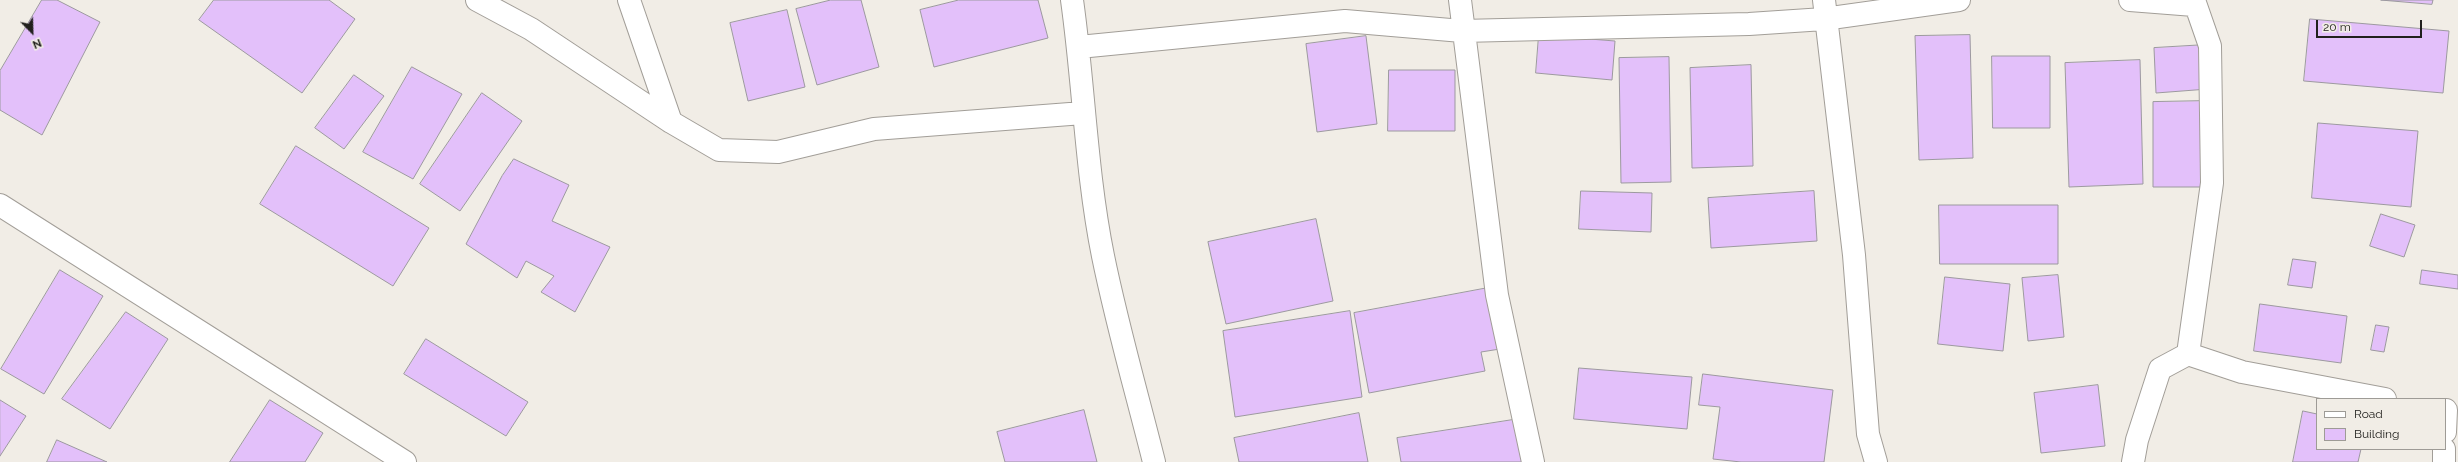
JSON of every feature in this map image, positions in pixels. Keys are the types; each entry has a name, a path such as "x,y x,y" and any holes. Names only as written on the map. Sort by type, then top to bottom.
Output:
{"street":[{"path":"477,0 531,29 671,122 719,150 778,152 874,129 1083,113"},
{"path":"629,0 671,122"},
{"path":"1072,0 1079,47 1083,113 1103,256 1154,462"},
{"path":"1460,0 1462,32 1497,295 1533,462"},
{"path":"1079,47 1345,21 1462,32 1749,24 1824,9 1959,0"},
{"path":"2130,0 2194,2 2210,46 2212,183 2188,354"},
{"path":"1824,9 1854,255 1868,434 1876,462"},
{"path":"0,205 405,462"},
{"path":"2133,462 2137,440 2160,369 2188,354 2242,372 2380,398"},
{"path":"2446,427 2450,408"},
{"path":"2444,450 2444,462"}],"building":[{"path":"42,0 57,0 100,22 42,135 0,110 0,71"},
{"path":"214,0 329,0 355,19 302,93 199,20"},
{"path":"831,0 861,0 879,67 817,85 796,9"},
{"path":"959,0 1038,0 1048,38 934,67 920,10"},
{"path":"2381,0 2433,0 2432,4"},
{"path":"787,10 805,87 748,101 730,23"},
{"path":"2310,19 2449,31 2443,93 2304,81"},
{"path":"1539,35 1615,41 1612,80 1536,73"},
{"path":"1970,35 1973,158 1919,160 1915,36"},
{"path":"1366,36 1377,124 1317,132 1306,44"},
{"path":"2205,45 2208,89 2156,93 2154,48"},
{"path":"1992,56 2050,56 2050,128 1993,128"},
{"path":"1669,57 1671,182 1621,183 1619,58"},
{"path":"2140,60 2143,184 2069,187 2065,63"},
{"path":"1751,65 1753,166 1692,168 1690,68"},
{"path":"412,67 462,94 413,179 363,152"},
{"path":"1389,70 1455,70 1455,131 1388,131"},
{"path":"354,75 384,96 344,149 315,128"},
{"path":"482,93 522,121 460,211 420,184"},
{"path":"2205,101 2205,187 2153,187 2153,102"},
{"path":"2318,123 2418,131 2411,207 2312,198"},
{"path":"296,146 429,228 393,286 260,204"},
{"path":"514,159 569,185 552,221 610,247 575,312 541,292 554,276 526,261 517,278 466,244 502,176"},
{"path":"1581,191 1652,193 1651,232 1579,229"},
{"path":"1814,191 1817,241 1711,248 1708,198"},
{"path":"1939,205 2058,205 2058,264 1940,264"},
{"path":"2381,214 2415,225 2404,257 2370,246"},
{"path":"1316,219 1333,301 1226,324 1208,242"},
{"path":"2293,259 2316,262 2312,288 2288,285"},
{"path":"60,270 103,296 44,394 1,369"},
{"path":"2422,270 2458,275 2458,289 2420,284"},
{"path":"2058,275 2064,337 2028,341 2022,278"},
{"path":"1945,277 2010,284 2003,351 1938,344"},
{"path":"1488,288 1500,349 1481,352 1485,371 1369,393 1354,313"},
{"path":"2260,304 2347,316 2341,363 2254,351"},
{"path":"1350,311 1362,397 1235,417 1223,331"},
{"path":"126,312 168,339 110,429 62,399"},
{"path":"2376,325 2389,327 2384,352 2371,350"},
{"path":"426,339 528,402 506,436 404,374"},
{"path":"1579,368 1692,377 1687,429 1574,419"},
{"path":"1703,374 1833,390 1824,462 1741,462 1713,459 1720,407 1699,405"},
{"path":"2098,385 2105,446 2041,453 2034,393"},
{"path":"0,400 26,416 0,456"},
{"path":"270,400 323,433 305,462 230,462"},
{"path":"1084,410 1097,462 1005,462 997,432"},
{"path":"2303,411 2316,414 2316,450 2361,450 2358,462 2293,462"},
{"path":"1359,413 1368,462 1239,462 1234,438"},
{"path":"1519,419 1525,462 1401,462 1397,438"},
{"path":"57,440 107,462 47,462"}]}
